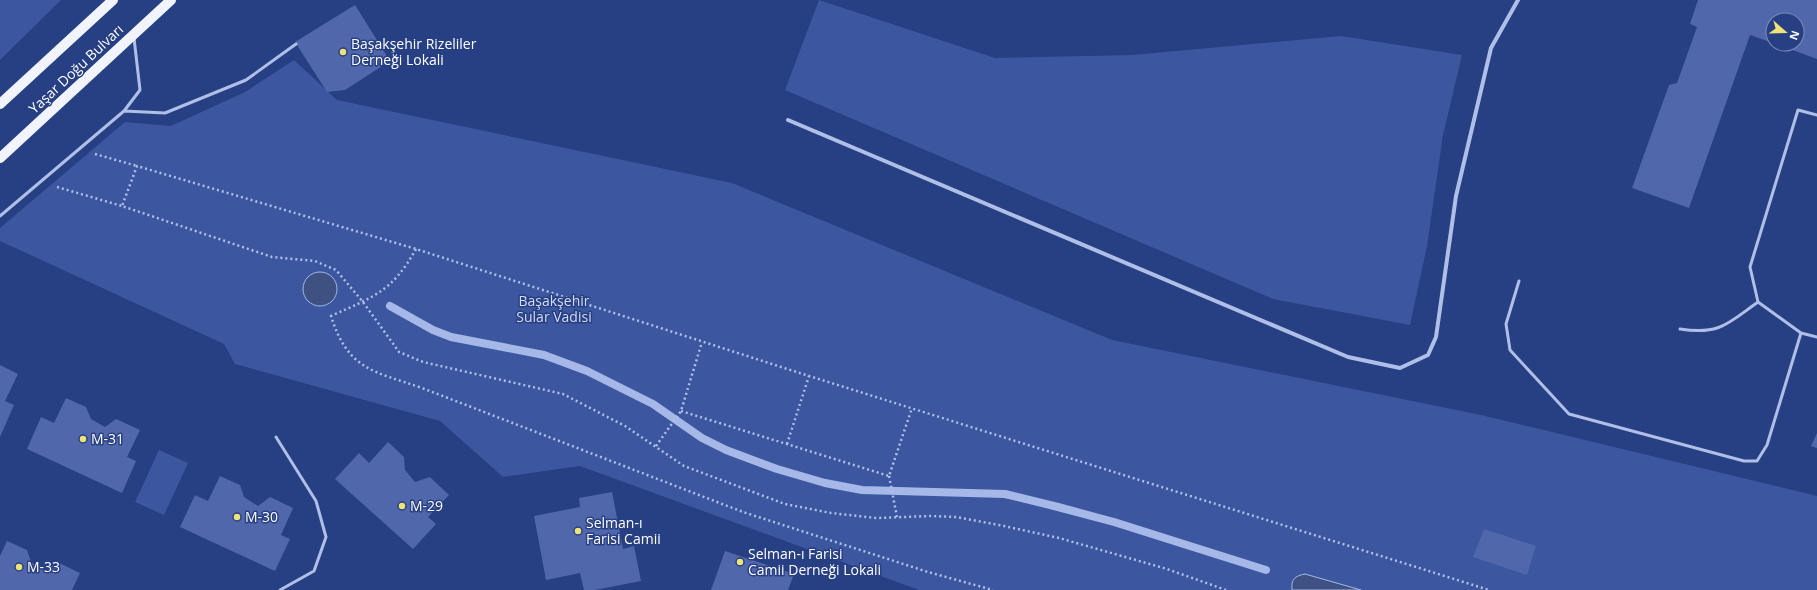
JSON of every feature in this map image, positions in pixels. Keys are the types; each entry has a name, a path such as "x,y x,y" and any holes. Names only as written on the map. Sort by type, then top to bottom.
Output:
{"main road":[{"name":"Yaşar Doğu Bulvarı","path":"0,104 113,0"},
{"name":"Yaşar Doğu Bulvarı","path":"0,158 171,0"}],"street":[{"path":"788,120 1348,357 1400,368 1428,355 1436,337 1456,196 1491,48 1518,0"}],"lane":[{"path":"0,216 78,149 124,112 140,90 134,35"},
{"path":"124,112 165,113 246,80 296,44"},
{"path":"1817,114 1798,110 1750,267 1758,302 1801,333 1817,338"},
{"path":"1519,280 1506,324 1510,350 1569,414 1744,461 1757,461 1768,445 1801,333"},
{"path":"1680,329 1700,332 1722,328 1758,302"},
{"path":"276,437 316,501 326,538 314,571 280,590"}],"path":[{"path":"78,149 416,249 702,342 1489,590"},
{"path":"122,206 137,166"},
{"path":"39,183 122,206 272,257 315,261 336,270 363,302 399,352 423,362 564,394 625,426 684,466 785,504 831,513 876,518 956,517 1059,538 1167,568 1226,590"},
{"path":"416,249 405,269 390,286 363,302 331,316 336,331 346,350 360,364 377,373 422,388 743,512 928,572 993,590"},
{"path":"656,446 680,411 702,342"},
{"path":"787,444 809,376"},
{"path":"897,517 889,476 912,408"},
{"path":"680,411 889,476"}],"green space":[{"path":"0,0 61,0 0,60"},
{"path":"819,0 995,58 1132,55 1341,36 1462,55 1443,135 1427,246 1410,325 1273,299 785,90"},
{"name":"Başakşehir Sular Vadisi","path":"294,60 337,100 732,183 1112,340 1481,415 1817,496 1817,590 919,590 580,466 503,477 440,421 235,364 224,344 0,241 0,228 125,122 171,126 245,92"},
{"path":"159,450 188,463 164,515 135,502"}],"shaded area":[{"path":"323,272 332,277 336,282 336,296 332,301 327,305 317,306 313,305 304,296 303,286 304,282 313,273"},
{"path":"1305,574 1361,590 1292,590 1292,583 1294,579"}],"building":[{"path":"1698,0 1817,0 1817,59 1798,52 1805,52 1805,12 1765,12 1765,40 1750,35 1689,208 1632,188 1669,85 1677,83 1697,27 1690,24"},
{"name":"Başakşehir Rizeliler Derneği Lokali","path":"355,5 390,61 345,90 327,92 295,42"},
{"path":"0,365 18,374 5,401 14,405 0,437"},
{"name":"M-31","path":"66,398 86,407 91,419 105,427 116,419 140,430 127,457 136,461 122,493 27,449 41,417 54,423"},
{"path":"1817,433 1817,448 1811,446"},
{"name":"M-29","path":"388,442 404,457 405,470 415,482 430,477 449,495 428,517 436,524 413,549 335,479 359,453 369,463"},
{"name":"M-30","path":"220,476 240,485 244,497 258,506 270,497 293,508 281,535 290,539 275,571 180,527 195,495 208,501"},
{"name":"Selman-ı Farisi Camii","path":"612,492 623,549 634,546 641,581 595,590 584,590 580,573 546,580 534,516 580,507 579,498"},
{"path":"1484,529 1536,546 1527,575 1473,557"},
{"name":"M-33","path":"7,541 27,550 31,562 45,571 57,562 80,573 72,590 0,590 0,556"},
{"name":"Selman-ı Farisi Camii Derneği Lokali","path":"725,551 794,574 788,590 711,590"}],"waterway":[{"path":"390,306 433,330 451,337 544,355 587,371 653,404 702,438 726,450 777,469 825,483 862,490 1005,494 1114,522 1266,570"}],"place":[{"name":"Başakşehir Rizeliler Derneği Lokali","path":"343,52"},
{"name":"M-31","path":"83,439"},
{"name":"M-29","path":"402,506"},
{"name":"M-30","path":"237,517"},
{"name":"Selman-ı Farisi Camii","path":"578,531"},
{"name":"Selman-ı Farisi Camii Derneği Lokali","path":"740,562"},
{"name":"M-33","path":"19,567"}]}
